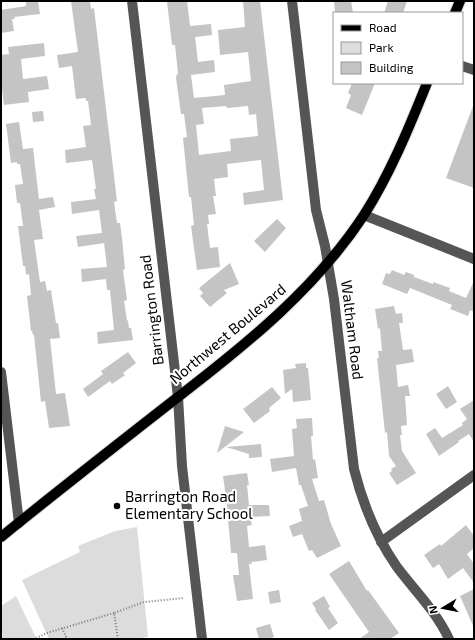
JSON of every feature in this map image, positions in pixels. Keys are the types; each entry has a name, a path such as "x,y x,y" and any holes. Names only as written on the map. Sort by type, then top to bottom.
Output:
{"main road":[{"path":"455,12 460,1"},
{"name":"Northwest Boulevard","path":"1,537 208,374 264,327 328,263 364,215 391,165 427,84"}],"street":[{"name":"Barrington Road","path":"132,1 178,397 182,466 202,639"},
{"name":"Waltham Road","path":"292,1 316,210 325,246 339,337 354,469 369,519 381,542 398,567 436,616 449,639"},
{"path":"463,66 474,70"},
{"path":"364,215 474,259"},
{"path":"1,372 19,523"},
{"path":"381,542 474,475"}],"path":[{"path":"36,638 62,628 114,613 144,602 184,598"},
{"path":"114,613 118,639"},
{"path":"62,628 67,639"}],"green space":[{"path":"137,527 148,637 135,639 49,639 22,580 80,552 78,546 115,531"},
{"path":"16,596 37,639 1,639 1,606"}],"building":[{"path":"38,1 40,14 14,17 15,19 12,19 14,31 1,33 1,10 26,6 26,2"},
{"path":"71,1 90,1 91,9 94,8 117,201 114,202 117,223 120,223 122,238 125,269 123,270 127,300 124,301 127,321 128,320 129,328 131,328 133,340 98,344 97,332 114,330 110,290 107,290 106,279 82,282 81,269 107,267 104,243 78,247 76,236 102,233 99,210 72,214 71,202 96,199 94,189 96,189 92,160 66,163 65,150 86,147 83,126 91,125 88,101 86,101 86,98 76,99 72,66 59,68 57,55 78,52"},
{"path":"187,1 190,26 211,24 212,35 195,37 198,62 214,60 215,72 191,75 194,98 225,95 224,85 251,81 248,52 220,55 218,30 245,27 243,1 260,1 283,200 244,205 243,193 264,190 261,160 227,164 228,177 214,179 216,196 213,196 216,214 208,215 209,224 207,224 210,248 218,247 220,267 197,270 191,226 194,225 191,197 189,197 183,138 187,137 184,114 181,114 176,78 178,74 175,45 172,45 167,2","holes":["226,106 227,108 248,106 249,115 256,114 258,136 230,139 231,151 199,155 196,125 204,124 202,108"]},
{"path":"334,1 351,1 353,12 335,12"},
{"path":"388,1 407,1 403,12 384,12"},
{"path":"44,43 45,56 21,59 23,79 47,76 49,89 28,92 29,102 4,105 1,80 1,55 9,54 8,47"},
{"path":"352,84 375,84 362,115 346,108 351,95 348,93"},
{"path":"474,106 474,188 446,178"},
{"path":"43,111 44,121 33,122 32,112"},
{"path":"19,122 23,149 33,148 39,199 53,197 55,207 39,210 43,239 34,240 40,282 45,281 47,291 51,290 56,323 58,323 60,338 50,339 56,394 65,393 70,426 49,428 45,401 41,402 34,335 31,331 27,296 31,295 29,274 26,275 25,266 23,266 18,226 23,226 20,203 17,203 15,185 23,184 20,164 17,164 17,162 11,163 6,124"},
{"path":"277,219 286,228 265,252 254,241"},
{"path":"230,263 239,284 224,290 227,293 210,307 200,296 203,293 199,288"},
{"path":"392,270 404,275 406,272 414,275 414,277 433,284 433,282 450,288 449,291 466,298 474,281 474,312 470,310 468,316 450,309 452,305 410,288 407,294 382,284 386,273 390,274"},
{"path":"394,306 396,314 402,313 403,323 399,323 403,350 412,349 414,362 396,365 398,387 408,385 410,396 405,396 407,425 401,426 402,435 400,435 402,451 416,473 397,485 389,473 392,471 391,469 396,466 389,456 387,432 385,433 377,358 379,358 378,351 382,351 380,328 378,329 375,309"},
{"path":"128,352 136,363 123,373 125,375 112,384 110,381 88,397 83,389 103,374 101,371"},
{"path":"306,363 306,368 308,368 311,400 293,402 292,389 285,394 283,370 296,368 295,364"},
{"path":"448,386 457,402 446,409 436,394"},
{"path":"272,387 281,398 269,408 270,411 254,423 243,409"},
{"path":"474,400 474,442 469,434 439,456 426,434 435,428 442,438 463,425 462,423 467,419 460,409"},
{"path":"312,418 313,436 311,436 313,460 315,459 318,478 312,479 319,501 324,500 331,524 341,546 317,558 312,550 309,551 302,534 293,537 289,526 302,521 299,509 308,506 301,485 299,485 296,468 272,472 270,459 294,456 292,429 297,428 296,419"},
{"path":"225,426 244,432 217,453"},
{"path":"261,444 262,457 249,458 249,454 226,447"},
{"path":"247,473 249,485 247,485 249,505 269,505 270,516 250,517 252,525 247,526 249,547 265,545 267,560 251,562 252,564 249,564 253,599 237,601 233,575 239,575 237,553 231,553 229,519 223,476"},
{"path":"466,525 474,536 474,548 467,554 474,564 474,583 463,568 448,579 439,564 433,568 424,555 440,544 441,546"},
{"path":"349,561 367,591 368,590 399,633 390,639 359,639 369,632 329,574"},
{"path":"474,589 474,628 460,596"},
{"path":"279,590 281,602 270,604 268,592"},
{"path":"324,596 330,607 328,608 338,623 329,630 312,603"},
{"path":"270,624 274,637 259,639 256,628"}],"place":[{"name":"Barrington Road Elementary School","path":"117,506"}]}
